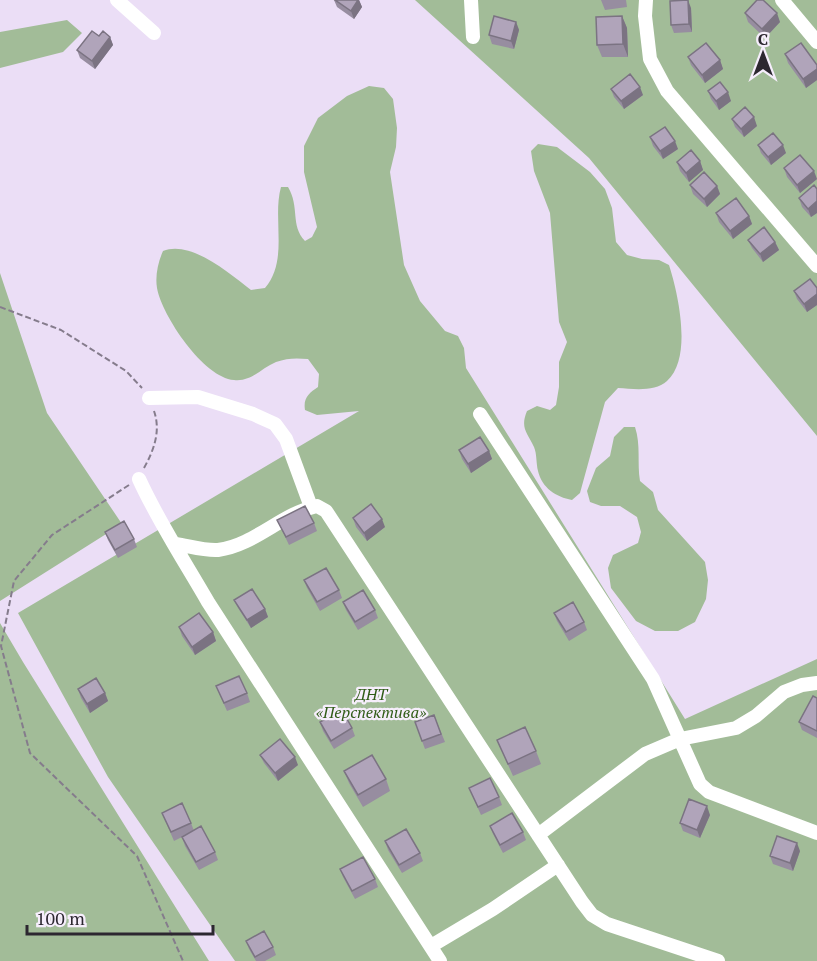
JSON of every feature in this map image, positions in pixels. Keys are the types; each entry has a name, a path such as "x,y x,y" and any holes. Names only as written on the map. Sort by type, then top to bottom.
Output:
{"street":[{"path":"117,0 154,33"},
{"path":"471,0 473,37"},
{"path":"646,0 645,16 650,59 668,91 817,266"},
{"path":"782,0 817,42"},
{"path":"149,398 198,397 253,414 275,424 286,439 311,507"},
{"path":"480,414 653,679 700,784 709,792 817,832"},
{"path":"139,479 151,506 176,544 208,602 440,961"},
{"path":"176,544 216,550 240,545 299,510 317,506 326,511 592,915 607,924 718,961"},
{"path":"538,835 645,754 680,739 736,728 756,716 784,692 802,685 817,683"},
{"path":"431,946 493,909 558,865"}],"path":[{"path":"0,307 60,330 126,371 148,394 157,421 154,450 139,479 52,535 15,581 1,646 30,753 137,856 183,961"}],"green space":[{"path":"415,0 817,0 817,436 589,158"},
{"path":"67,20 82,33 63,52 0,68 0,32"},
{"name":"ДНТ «Перспектива»","path":"369,86 384,88 393,99 397,128 396,147 390,172 404,265 420,301 445,331 458,336 464,348 466,368 685,719 817,659 817,961 235,961 108,777 18,613 359,411 317,415 305,410 307,396 318,387 319,374 308,359 280,361 246,379 234,380 222,377 210,369 186,344 167,314 156,279 163,251 174,249 185,250 209,260 251,290 265,288 276,265 281,187 288,187 292,194 296,222 300,235 305,241 312,237 317,227 304,172 304,146 318,118 347,96"},
{"path":"538,144 557,147 590,172 605,189 612,208 616,242 627,255 659,260 669,265 681,325 680,357 675,371 667,381 650,388 618,388 605,402 580,493 572,500 560,497 546,487 540,477 535,450 524,426 527,411 537,406 550,410 556,405 559,362 567,342 559,322 550,213 534,171 531,151"},
{"path":"0,273 47,413 122,524 0,601"},
{"path":"624,427 635,427 640,481 653,492 658,510 705,562 708,580 706,599 695,622 678,631 655,631 636,621 611,588 608,568 613,555 638,543 641,532 637,517 620,506 601,506 590,502 587,491 596,468 610,456 614,437"},
{"path":"0,623 23,662 209,961 0,961"}],"building":[{"path":"335,0 358,0 351,11"},
{"path":"688,0 689,24 671,25 670,1"},
{"path":"757,0 763,0 777,13 762,29 745,13"},
{"path":"494,16 516,22 511,41 489,35"},
{"path":"622,16 623,44 597,45 596,17"},
{"path":"92,31 99,36 103,31 110,37 92,61 77,50"},
{"path":"706,43 720,60 702,75 688,57"},
{"path":"801,43 817,65 817,69 803,79 785,54"},
{"path":"630,74 640,87 621,101 611,89"},
{"path":"720,82 728,92 716,101 708,91"},
{"path":"745,107 754,117 741,129 732,119"},
{"path":"665,127 675,141 660,151 650,137"},
{"path":"773,133 783,145 768,157 758,145"},
{"path":"691,150 700,161 686,173 677,162"},
{"path":"800,155 814,171 797,185 784,168"},
{"path":"704,172 717,186 704,199 690,185"},
{"path":"814,185 817,189 817,201 808,209 799,198"},
{"path":"736,198 749,216 730,231 716,213"},
{"path":"764,227 775,242 760,254 748,240"},
{"path":"810,279 817,288 817,294 804,304 794,291"},
{"path":"480,437 489,451 468,464 459,450"},
{"path":"371,504 382,519 364,533 353,518"},
{"path":"305,506 314,523 286,537 277,520"},
{"path":"124,521 134,539 115,550 105,532"},
{"path":"326,568 339,590 317,602 304,580"},
{"path":"252,589 265,609 247,620 234,600"},
{"path":"363,590 375,610 355,622 343,602"},
{"path":"573,602 584,622 566,632 554,613"},
{"path":"199,613 213,632 192,647 179,627"},
{"path":"239,676 247,693 224,703 216,686"},
{"path":"96,678 105,693 87,704 78,689"},
{"path":"813,696 817,698 817,731 799,722"},
{"path":"342,710 352,728 331,741 320,722"},
{"path":"434,715 441,734 422,741 415,722"},
{"path":"525,727 536,751 508,764 497,740"},
{"path":"280,739 295,757 275,773 260,755"},
{"path":"372,755 386,779 358,795 344,771"},
{"path":"490,778 499,797 478,807 469,788"},
{"path":"689,799 707,806 697,830 680,823"},
{"path":"182,803 191,823 171,832 162,813"},
{"path":"512,813 523,832 500,845 490,826"},
{"path":"201,826 215,852 196,862 182,837"},
{"path":"406,829 420,853 399,865 385,841"},
{"path":"777,836 797,843 790,863 770,856"},
{"path":"363,857 375,879 352,891 340,869"},
{"path":"264,931 273,947 255,957 246,941"}]}
